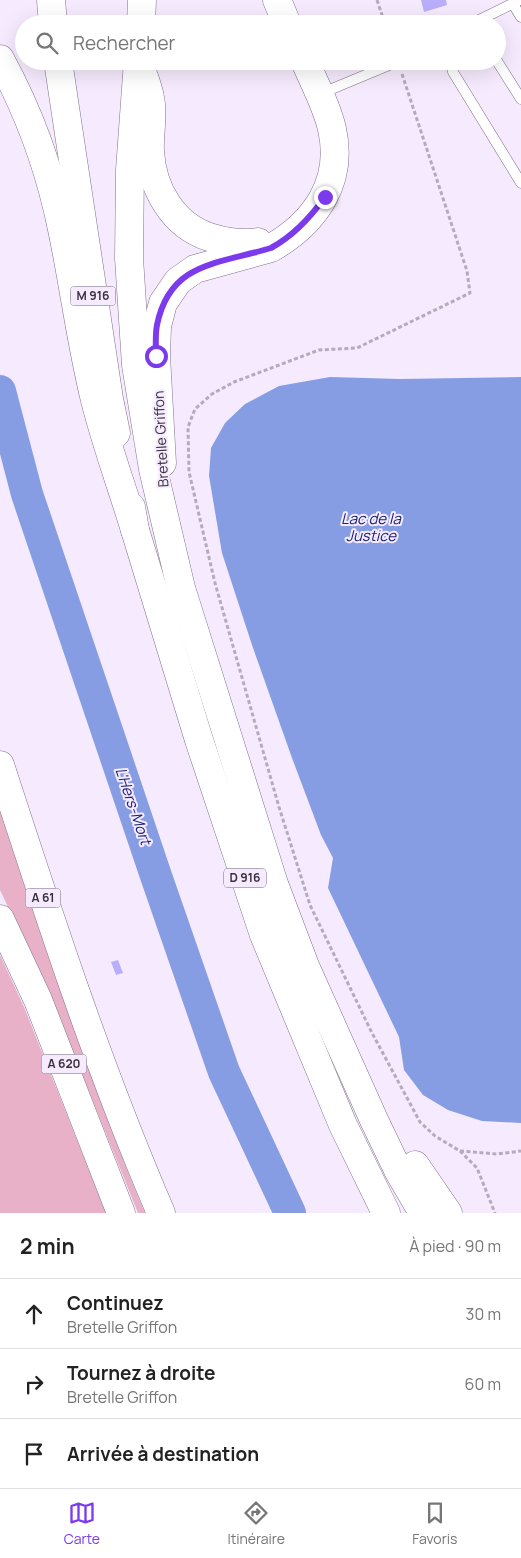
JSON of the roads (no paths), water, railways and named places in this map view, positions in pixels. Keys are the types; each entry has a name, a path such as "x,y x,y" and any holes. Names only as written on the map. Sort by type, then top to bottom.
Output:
{"main road":[{"path":"51,0 52,15"},
{"path":"141,15 142,0"},
{"path":"277,0 284,15"},
{"path":"0,59 27,113 52,191 62,227 95,401 135,530"},
{"name":"M 916","path":"59,70 109,399 135,530"},
{"name":"M 916","path":"137,70 130,170 132,314 136,365 144,418 153,469 165,514"},
{"name":"Bretelle Griffon","path":"141,70 151,99 150,153 155,181 178,220 198,233 223,242 248,244 289,236"},
{"name":"Bretelle Griffon","path":"165,514 156,356 157,326 164,303 178,281 195,269 271,248 289,236 312,216 325,197 334,174 335,154 332,128 309,70"},
{"name":"D 916","path":"165,514 181,588 274,884 305,966 399,1172 423,1213"},
{"name":"D 916","path":"135,530 199,740 264,935 343,1125 386,1213"},
{"name":"A 61","path":"0,765 36,877 89,1030 161,1213"},
{"name":"A 620","path":"0,919 38,1000 121,1213"},
{"path":"352,1068 448,1213"},
{"path":"343,1125 398,1213"}],"lane":[{"path":"489,15 517,2 521,17"},
{"path":"320,94 379,70"},
{"path":"453,70 521,183"},
{"path":"503,70 521,99"}],"water":[{"name":"Lac de la Justice","path":"330,377 400,379 521,377 521,1123 482,1121 448,1110 423,1095 404,1070 399,1037 328,888 333,858 321,835 292,758 222,553 209,476 211,448 225,423 245,404 279,386"}],"waterway":[{"name":"L'Hers-Mort","path":"0,391 27,494 224,1072 290,1213"}]}
